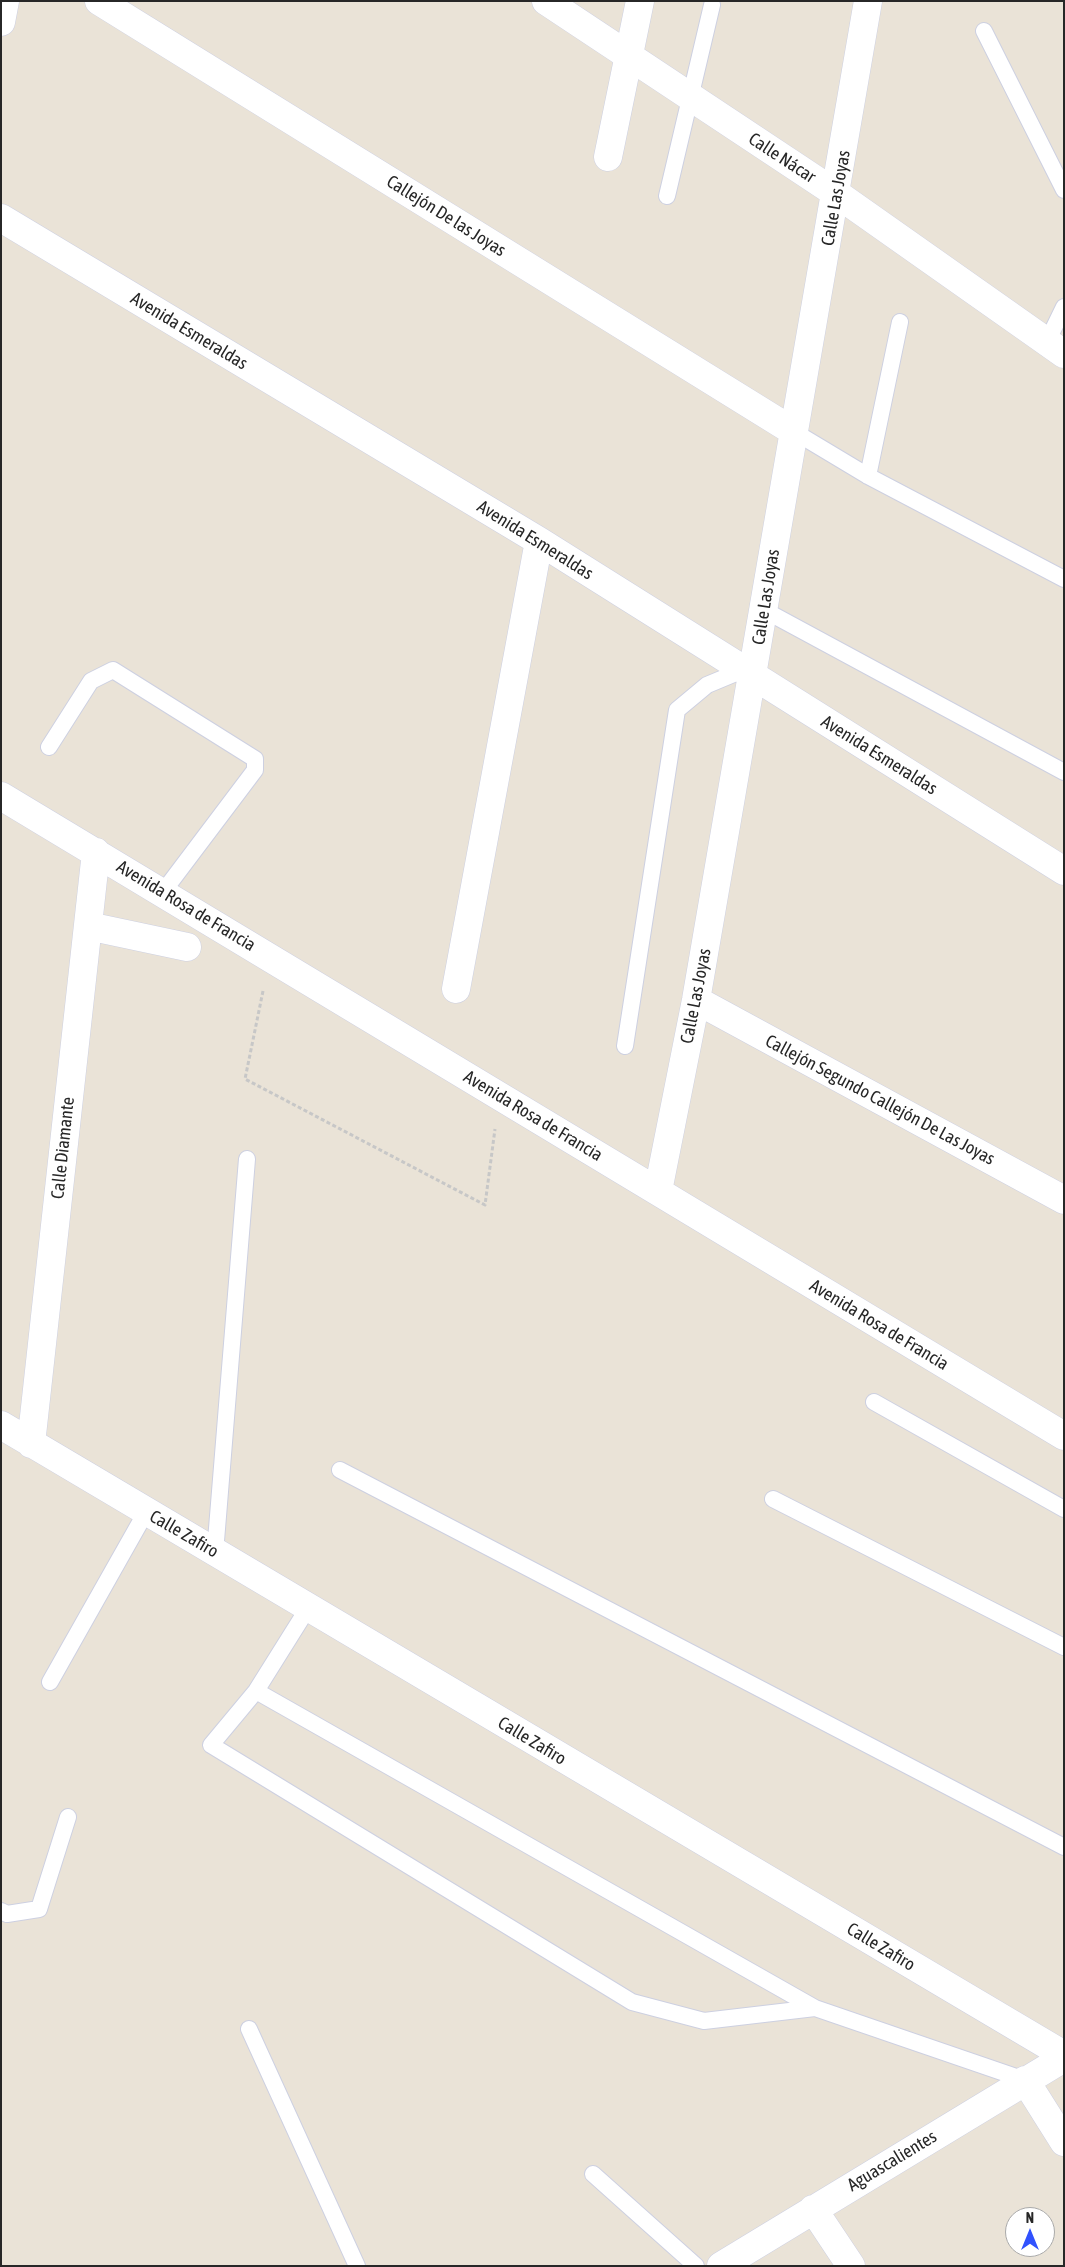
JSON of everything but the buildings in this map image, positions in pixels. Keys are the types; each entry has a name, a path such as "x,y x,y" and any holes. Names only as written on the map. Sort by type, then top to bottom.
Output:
{"street":[{"path":"1,22 5,1"},
{"name":"Callejón De las Joyas","path":"99,1 793,431"},
{"name":"Calle Nácar","path":"546,1 837,194 1055,348"},
{"path":"608,157 640,1"},
{"name":"Calle Las Joyas","path":"658,1192 696,1000 748,673 764,610 793,431 837,194 868,1"},
{"name":"Avenida Esmeraldas","path":"1,218 539,541 1064,871"},
{"path":"456,989 539,541"},
{"name":"Avenida Rosa de Francia","path":"1,796 1064,1436"},
{"name":"Calle Diamante","path":"31,1444 96,852"},
{"path":"88,926 187,947"},
{"name":"Callejón Segundo Callejón De Las Joyas","path":"696,1000 1064,1200"},
{"name":"Calle Zafiro","path":"1,1425 1064,2056"},
{"name":"Aguascalientes","path":"722,2266 1064,2056"},
{"path":"1025,2080 1064,2142"},
{"path":"813,2209 850,2266"}],"lane":[{"path":"667,196 712,5"},
{"path":"984,31 1064,190"},
{"path":"1055,348 1064,307"},
{"path":"868,476 900,322"},
{"path":"793,431 868,476 1064,579"},
{"path":"764,610 1064,772"},
{"path":"49,747 91,681 113,670 255,759 255,770 163,892"},
{"path":"625,1046 677,710 707,685 748,673"},
{"path":"215,1553 247,1159"},
{"path":"874,1402 1064,1509"},
{"path":"340,1470 1064,1847"},
{"path":"773,1499 1064,1647"},
{"path":"50,1682 146,1512"},
{"path":"308,1608 256,1691 211,1745 632,2002 704,2021 815,2008"},
{"path":"256,1691 815,2008 1025,2080"},
{"path":"1,1910 7,1914 39,1908 68,1817"},
{"path":"249,2029 357,2266"},
{"path":"593,2174 696,2266"}],"path":[{"path":"273,959 267,974 245,1079 485,1205 501,1097"}]}
